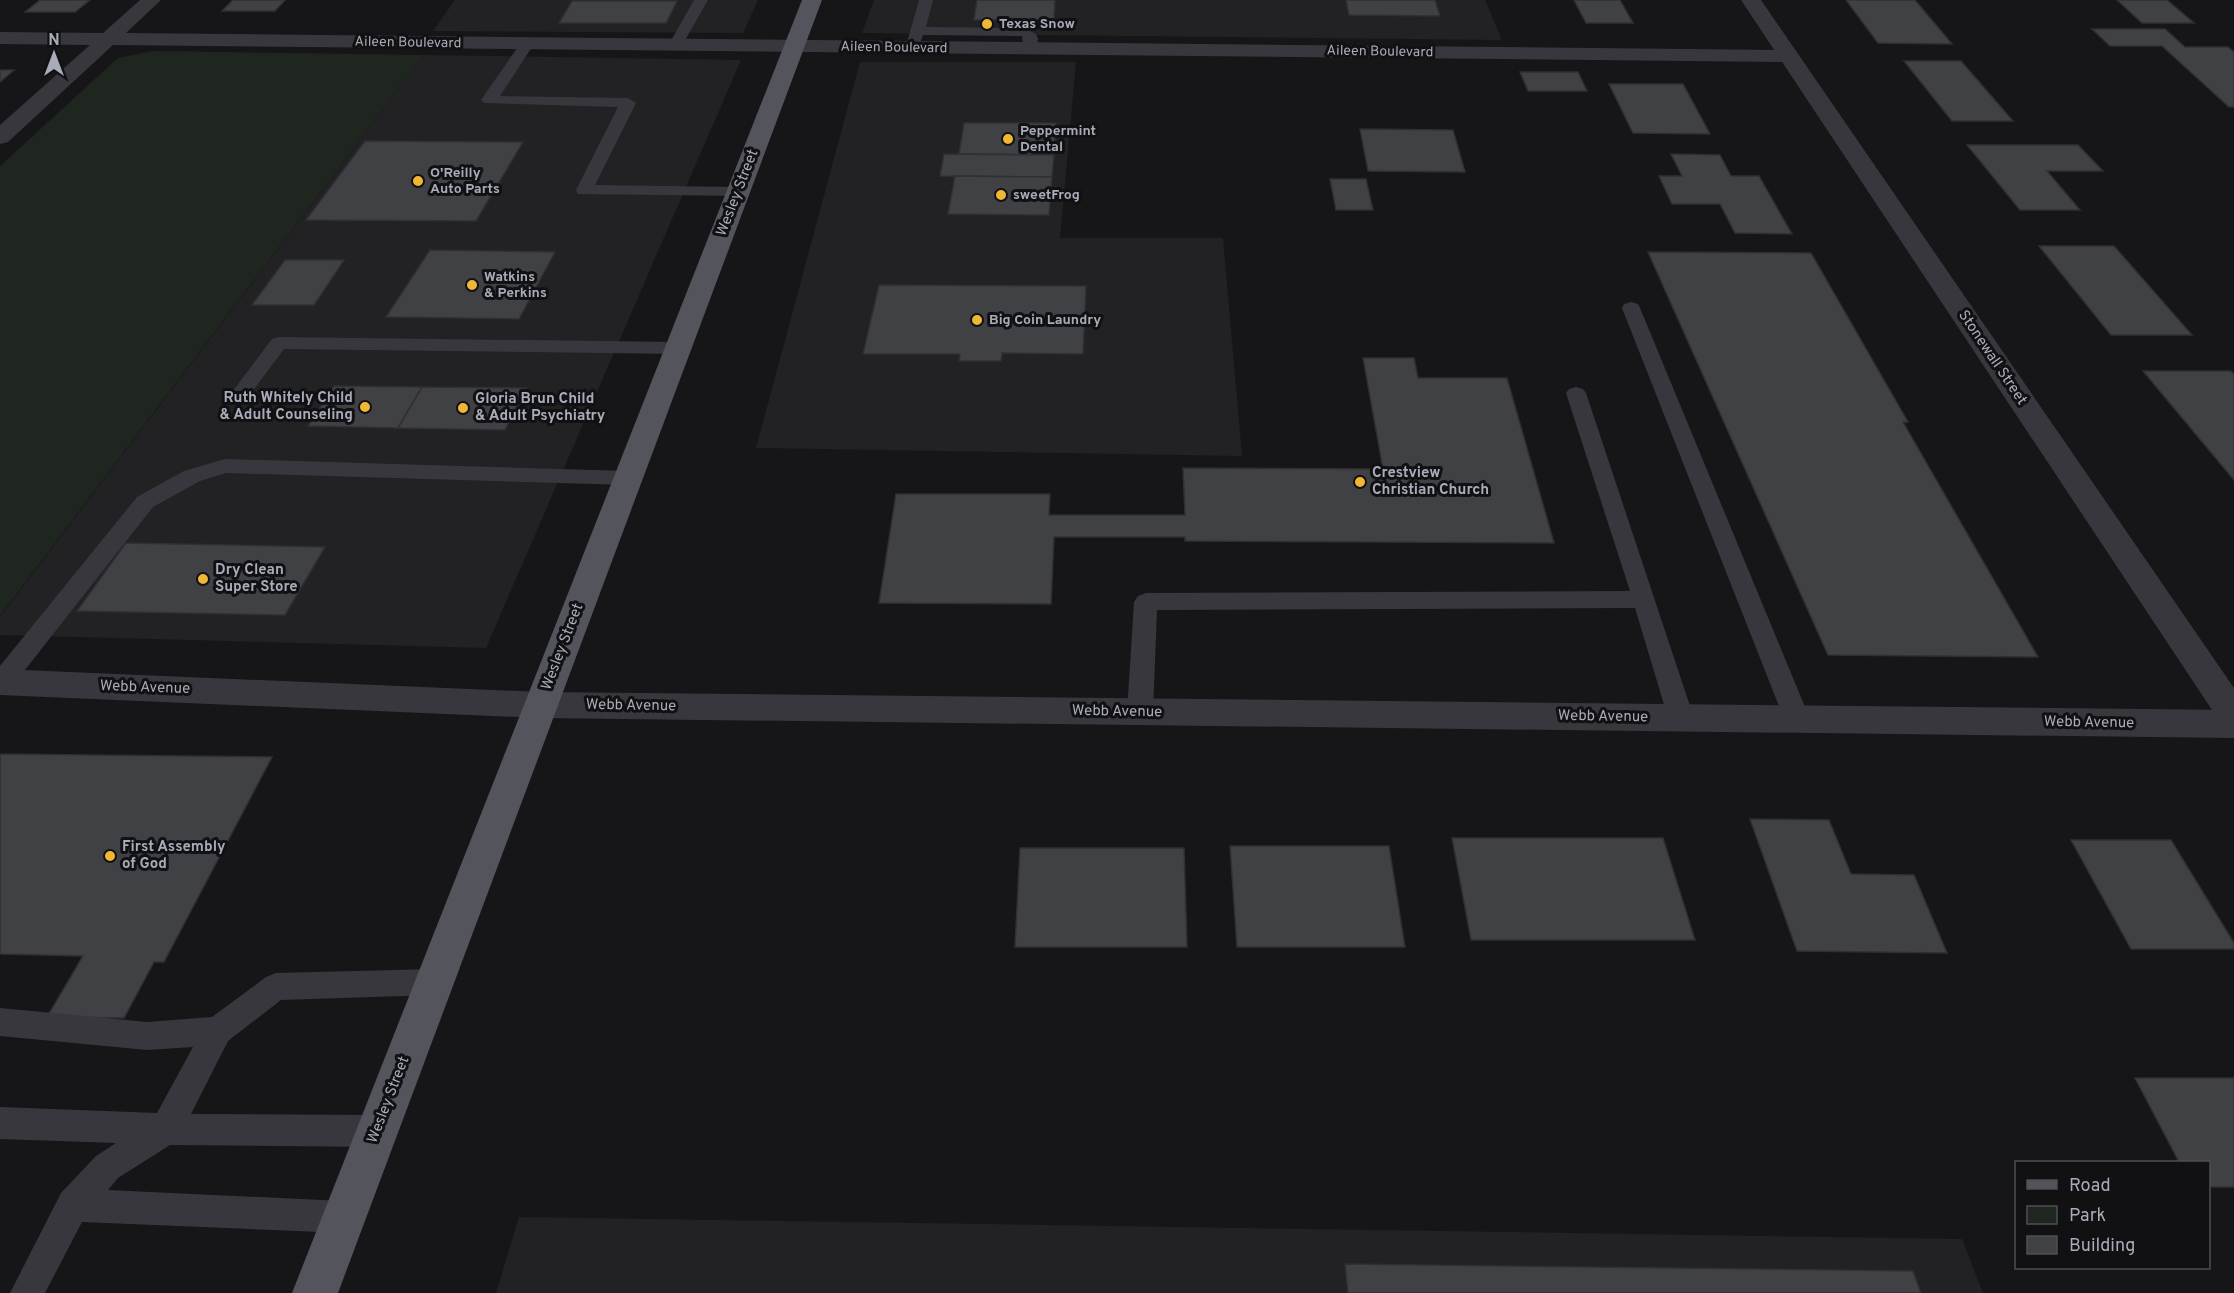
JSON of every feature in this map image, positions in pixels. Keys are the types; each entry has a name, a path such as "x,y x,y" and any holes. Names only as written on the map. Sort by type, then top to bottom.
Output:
{"main road":[{"name":"Wesley Street","path":"315,1293 812,0"}],"street":[{"path":"0,137 151,0"},
{"name":"Stonewall Street","path":"1751,0 2234,715"},
{"name":"Aileen Boulevard","path":"0,38 794,47 915,40 1029,49 1788,56"},
{"name":"Webb Avenue","path":"0,682 541,705 2234,724"}],"lane":[{"path":"675,46 701,0"},
{"path":"915,40 926,0"},
{"path":"527,44 489,100 628,103 584,190 738,192"},
{"path":"1631,308 1797,719"},
{"path":"242,392 279,343 678,348"},
{"path":"1576,393 1681,718"},
{"path":"0,682 145,502 192,476 225,466 628,478"},
{"path":"1140,712 1146,602 1644,599"},
{"path":"27,1293 73,1205 107,1167 166,1129 217,1031 276,987 434,982"},
{"path":"0,1022 147,1036 217,1031"},
{"path":"0,1123 166,1129 377,1131"},
{"path":"73,1205 344,1217"}],"shaded area":[{"path":"455,0 758,0 743,33 433,31"},
{"path":"874,0 1485,0 1502,40 862,33"},
{"path":"424,55 741,60 486,648 0,635 0,617"},
{"path":"860,62 1076,62 1060,238 1223,238 1242,456 756,448"},
{"path":"519,1217 1962,1239 1983,1293 496,1293"}],"green space":[{"path":"152,51 424,55 0,616 0,166 118,58"}],"building":[{"path":"40,0 90,0 75,12 25,12"},
{"path":"233,0 285,0 275,11 222,11"},
{"path":"977,0 1055,0 1054,20 974,20"},
{"path":"1346,0 1435,0 1440,16 1349,15"},
{"path":"1574,0 1620,0 1633,23 1586,23"},
{"path":"1846,0 1915,0 1952,44 1878,43"},
{"path":"2117,0 2167,0 2194,23 2142,23"},
{"path":"572,1 677,1 666,23 559,23"},
{"path":"2092,29 2165,29 2185,47 2228,47 2234,52 2234,107 2229,107 2162,46 2110,46"},
{"path":"1904,61 1961,61 2013,121 1952,121"},
{"path":"0,70 14,70 0,82"},
{"path":"1520,72 1578,72 1587,91 1528,91"},
{"path":"1609,84 1683,84 1710,134 1633,133"},
{"name":"Peppermint Dental","path":"964,123 1056,123 1054,155 959,154"},
{"path":"1360,129 1453,130 1465,172 1368,171"},
{"name":"O'Reilly Auto Parts","path":"365,141 523,142 476,221 306,220"},
{"path":"1967,145 2078,145 2103,171 2047,171 2080,210 2020,210"},
{"path":"944,154 1054,155 1052,177 940,176"},
{"path":"1671,154 1720,155 1731,176 1759,176 1792,234 1735,233 1720,204 1672,204 1659,176 1682,176"},
{"name":"sweetFrog","path":"955,176 1052,177 1049,215 948,214"},
{"path":"1330,179 1366,179 1373,210 1336,210"},
{"path":"2039,246 2114,246 2192,335 2111,335"},
{"name":"Watkins & Perkins","path":"430,250 555,252 519,319 386,317"},
{"path":"1648,252 1811,253 1908,422 1903,422 2038,657 1828,655"},
{"path":"285,260 344,260 314,305 252,305"},
{"name":"Big Coin Laundry","path":"879,285 1086,286 1083,354 1002,353 1001,361 959,361 960,354 863,354"},
{"name":"Crestview Christian Church","path":"1363,358 1414,358 1418,378 1507,378 1554,543 1185,541 1185,537 1054,537 1051,604 879,603 896,494 1050,494 1049,515 1185,515 1183,468 1383,469"},
{"path":"2143,371 2231,371 2234,374 2234,480"},
{"name":"Ruth Whitely Child & Adult Counseling","path":"334,386 422,387 398,428 308,426"},
{"name":"Gloria Brun Child & Adult Psychiatry","path":"422,387 526,388 505,430 398,428"},
{"name":"Dry Clean Super Store","path":"126,543 325,547 285,615 77,611"},
{"name":"First Assembly of God","path":"0,754 272,757 164,962 154,962 124,1018 47,1017 83,956 0,954"},
{"path":"1750,819 1829,820 1851,874 1914,875 1947,953 1797,951"},
{"path":"1452,838 1663,838 1695,940 1471,940"},
{"path":"2071,840 2171,840 2234,943 2234,949 2131,949"},
{"path":"1230,846 1389,846 1405,947 1237,947"},
{"path":"1020,848 1184,848 1187,947 1015,947"},
{"path":"2135,1078 2234,1078 2234,1187 2210,1187 2210,1161 2178,1161"},
{"path":"1345,1264 1913,1271 1921,1293 1348,1293"}],"place":[{"name":"Texas Snow","path":"987,24"},
{"name":"Peppermint Dental","path":"1008,139"},
{"name":"O'Reilly Auto Parts","path":"418,181"},
{"name":"sweetFrog","path":"1001,195"},
{"name":"Watkins & Perkins","path":"472,285"},
{"name":"Big Coin Laundry","path":"977,320"},
{"name":"Ruth Whitely Child & Adult Counseling","path":"365,407"},
{"name":"Gloria Brun Child & Adult Psychiatry","path":"463,408"},
{"name":"Crestview Christian Church","path":"1360,482"},
{"name":"Dry Clean Super Store","path":"203,579"},
{"name":"First Assembly of God","path":"110,856"}]}
